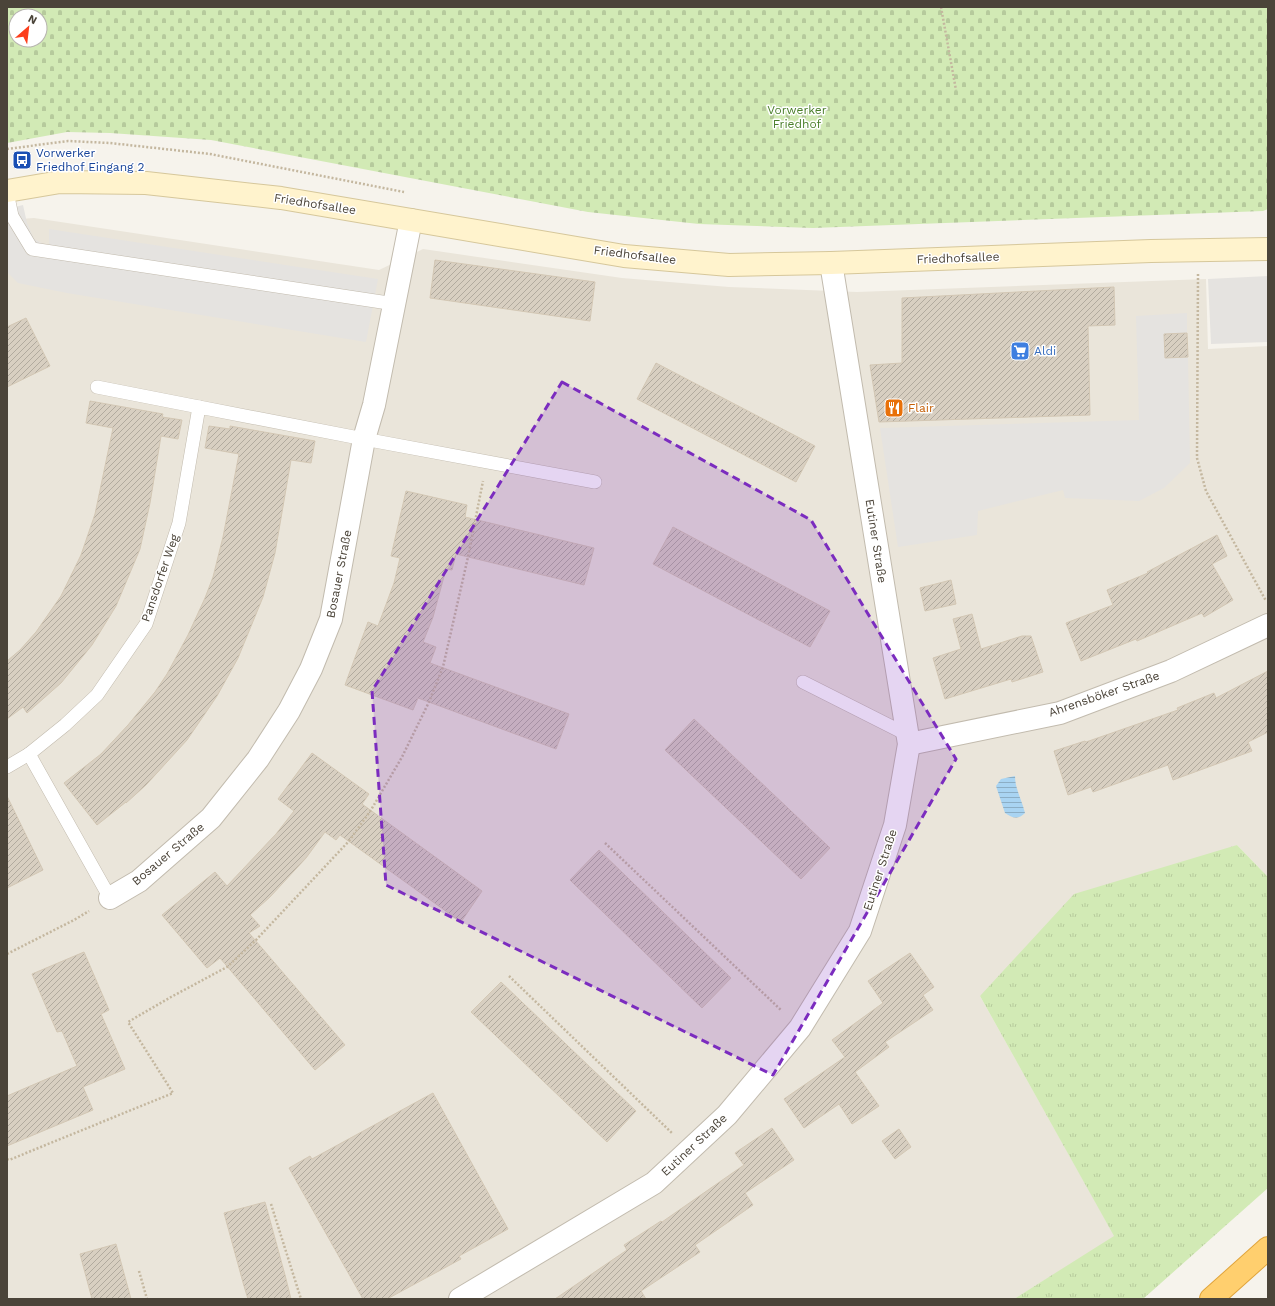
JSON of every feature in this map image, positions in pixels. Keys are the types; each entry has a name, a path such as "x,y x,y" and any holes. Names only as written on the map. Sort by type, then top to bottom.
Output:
{"highway":[{"path":"1211,1299 1268,1248"}],"street":[{"name":"Friedhofsallee","path":"7,191 60,182 146,183 281,198 624,256 729,265 831,263 1268,248"},
{"name":"Bosauer Straße","path":"110,898 140,881 211,818 258,759 289,711 311,669 331,619 364,439 374,405 411,220"},
{"name":"Eutiner Straße","path":"460,1299 654,1183 690,1150 727,1115 800,1028 860,931 895,825 909,739 831,263"},
{"name":"Ahrensböker Straße","path":"909,739 1060,713 1171,671 1268,625"}],"lane":[{"path":"7,191 12,216 32,249 394,304"},
{"path":"97,387 595,482"},
{"name":"Pansdorfer Weg","path":"7,767 29,754 65,725 97,695 146,624 179,523 199,407"},
{"path":"803,682 909,739"},
{"path":"29,754 110,898"}],"path":[{"path":"941,7 956,90"},
{"path":"7,149 68,142 110,143 210,154 410,193"},
{"path":"1198,250 1197,458 1206,491 1268,604"},
{"path":"7,1159 8,1160 173,1093 128,1022 227,967 256,940 349,841 371,810 402,757 429,702 443,667 468,557 487,462"},
{"path":"605,843 800,1028"},
{"path":"7,954 74,920 110,898"},
{"path":"509,976 690,1150"},
{"path":"271,1204 301,1299"},
{"path":"139,1272 147,1299"}],"highlighted area":[{"path":"562,382 811,520 956,759 773,1075 386,885 372,691"}],"shaded area":[{"path":"23,205 27,223 34,239 49,247 49,229 378,279 366,342 67,293 18,283 7,272 7,209"},
{"path":"34,218 379,270 423,249 622,278 729,287 857,292 1206,279 1208,349 1268,346 1268,877 1237,845 980,996 1115,1237 1014,1299 7,1299 7,220"},
{"path":"1268,276 1268,342 1211,344 1208,279"},
{"path":"1187,313 1187,333 1164,334 1165,358 1188,357 1190,463 1164,488 1139,501 1065,498 1063,490 978,511 977,535 898,547 880,428 1139,420 1136,316"}],"green space":[{"name":"Vorwerker Friedhof","path":"7,7 1268,7 1268,209 1263,211 813,228 699,224 588,212 211,140 110,133 67,132 7,143"},
{"path":"1237,845 1268,877 1268,1188 1143,1299 1014,1299 1114,1236 980,996 1074,894"}],"water":[{"path":"1015,776 1016,785 1025,813 1020,817 1015,818 1005,813 996,786 1001,779"}],"building":[{"path":"435,260 595,282 590,321 430,298"},
{"path":"1114,287 1115,325 1088,326 1090,415 879,422 870,365 902,363 902,298"},
{"path":"26,318 50,366 7,387 7,327"},
{"path":"1187,333 1188,357 1165,358 1164,334"},
{"path":"656,363 815,446 796,482 637,399"},
{"path":"90,401 163,414 162,417 182,420 178,439 161,436 150,503 140,549 116,606 92,645 61,683 27,713 23,707 7,719 7,661 20,650 36,632 61,596 81,555 95,514 113,428 86,423"},
{"path":"209,426 230,429 230,426 315,441 311,463 291,460 275,553 263,597 238,658 217,696 187,740 146,785 126,803 97,825 64,783 101,754 128,725 155,692 167,674 188,635 213,577 223,537 239,454 205,448"},
{"path":"406,491 467,505 465,517 594,548 584,585 456,554 452,570 446,569 433,617 423,642 436,647 430,663 569,714 556,749 418,698 413,710 345,685 368,622 378,626 394,583 400,558 391,556"},
{"path":"673,527 830,611 810,647 653,564"},
{"path":"1217,535 1227,556 1212,564 1233,600 1204,617 1202,613 1137,641 1136,639 1081,661 1066,623 1113,605 1107,590 1148,573 1147,572"},
{"path":"951,580 956,604 925,611 920,588"},
{"path":"972,614 981,649 1022,636 1031,636 1043,672 1012,682 1011,679 945,699 933,658 961,649 953,619"},
{"path":"1268,671 1268,732 1248,742 1252,751 1173,780 1168,765 1093,792 1091,787 1068,795 1054,751 1085,741 1086,742 1178,710 1177,708 1214,693 1216,698"},
{"path":"694,719 830,848 801,879 665,750"},
{"path":"312,753 369,794 362,804 482,891 461,922 340,835 336,840 325,832 306,858 270,897 250,915 260,926 249,933 345,1045 315,1070 220,958 207,968 162,915 215,872 227,886 276,834 294,811 278,799"},
{"path":"7,796 43,870 7,888"},
{"path":"599,850 731,978 702,1008 570,880"},
{"path":"84,952 109,1010 101,1014 125,1069 83,1087 93,1110 7,1146 7,1096 77,1066 62,1031 57,1032 32,974"},
{"path":"910,953 934,987 923,995 933,1010 885,1042 889,1047 855,1072 879,1106 852,1124 839,1104 804,1128 784,1099 845,1057 832,1040 883,1003 868,981"},
{"path":"501,982 636,1111 607,1142 471,1012"},
{"path":"433,1093 508,1229 459,1256 461,1259 387,1299 363,1299 289,1168 310,1156 312,1159"},
{"path":"772,1128 794,1160 745,1193 753,1205 695,1245 700,1252 641,1291 646,1299 555,1299 627,1250 624,1245 661,1221 662,1222 744,1165 735,1153"},
{"path":"899,1129 911,1147 895,1159 882,1141"},
{"path":"265,1202 291,1299 248,1299 224,1213"},
{"path":"116,1244 131,1299 92,1299 80,1254"}],"place":[{"name":"Vorwerker Friedhof Eingang 2","path":"22,160"},
{"name":"Aldi","path":"1020,351"},
{"name":"Flair","path":"894,408"}]}
